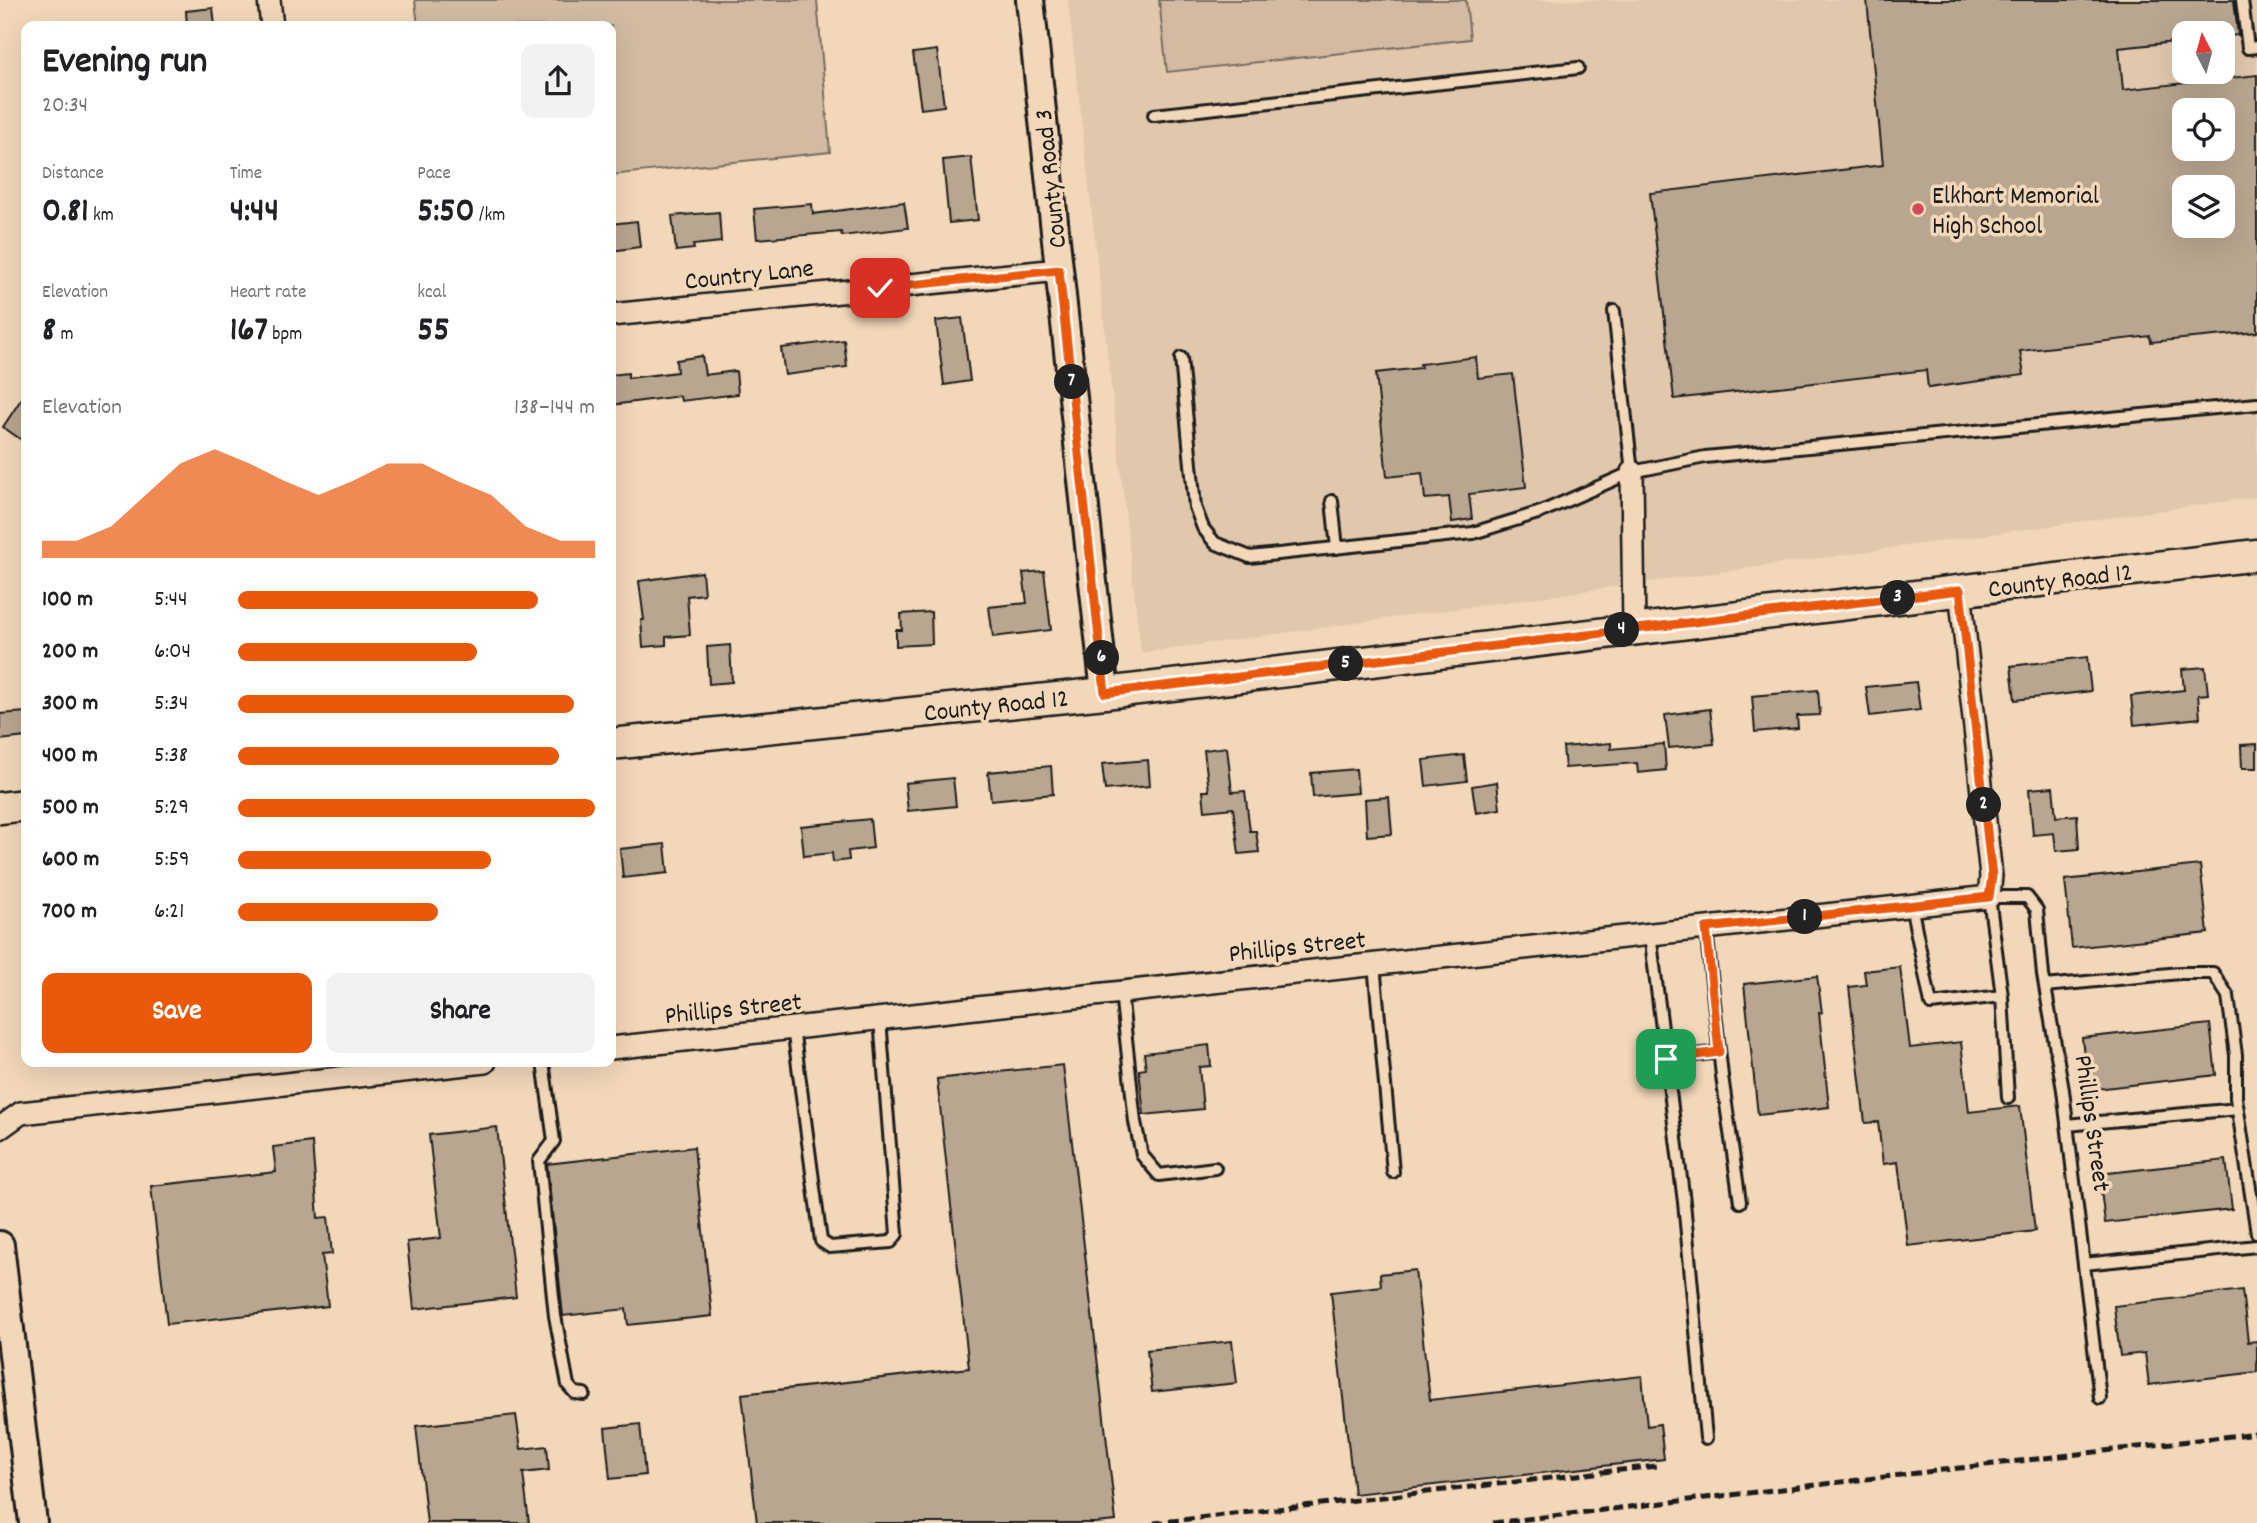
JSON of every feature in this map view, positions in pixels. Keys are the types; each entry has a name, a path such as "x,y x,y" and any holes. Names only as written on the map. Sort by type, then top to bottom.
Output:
{"main road":[{"name":"County Road 12","path":"616,743 1105,693 2257,555"},
{"path":"0,808 21,806"}],"street":[{"path":"269,0 271,21"},
{"name":"County Road 3","path":"1030,0 1105,693"},
{"name":"Country Lane","path":"616,314 1059,270"},
{"path":"1632,472 1634,629"},
{"path":"1960,590 1990,886"},
{"name":"Phillips Street","path":"616,1047 1911,905 1990,886"},
{"path":"0,1128 21,1114 440,1067"},
{"path":"0,1245 33,1523"}],"lane":[{"path":"2242,0 2248,48 2257,47"},
{"path":"1154,115 1578,68"},
{"path":"1614,311 1632,472"},
{"path":"1181,358 1195,507 1203,527 1215,543 1250,557 1474,533 1541,512 1632,472 1705,457 2257,404"},
{"path":"1332,501 1337,548"},
{"path":"1990,886 2002,996 2008,1098"},
{"name":"Phillips Street","path":"1990,886 2027,897 2037,910 2101,1398"},
{"path":"1911,905 1931,1004 2002,996"},
{"path":"1706,928 1719,1052 1740,1202"},
{"path":"1650,934 1684,1202 1706,1438"},
{"path":"1374,964 1394,1171"},
{"path":"2045,986 2180,973 2213,973 2228,996 2236,1055 2238,1109 2257,1233"},
{"path":"1121,992 1135,1122 1142,1156 1159,1175 1215,1168"},
{"path":"793,1028 821,1241 830,1247 891,1242 897,1234 880,1019"},
{"path":"1666,1059 1719,1052"},
{"path":"544,1067 554,1141 539,1161 555,1316 568,1385 575,1393 584,1394"},
{"path":"2067,1125 2238,1109"},
{"path":"2084,1264 2257,1247"}],"shaded area":[{"path":"415,0 817,0 830,152 616,174 616,21 417,21"},
{"path":"1068,0 2257,0 2257,497 1141,653"},
{"path":"1159,0 1466,0 1470,39 1167,72"}],"building":[{"name":"Elkhart Memorial High School","path":"1867,0 2234,0 2238,35 2235,35 2235,21 2172,21 2172,42 2119,48 2123,90 2177,84 2235,84 2235,77 2257,75 2257,332 2151,342 2150,336 2020,351 2024,375 1928,388 1926,370 1674,399 1650,193 1883,165"},
{"path":"213,8 214,21 187,21 186,11"},
{"path":"937,50 944,106 921,109 913,53"},
{"path":"971,157 978,220 949,223 943,160"},
{"path":"904,202 908,228 842,236 841,232 757,239 754,209 812,204 813,214"},
{"path":"719,212 721,242 693,245 694,249 676,251 672,216"},
{"path":"637,221 640,247 616,250 616,223"},
{"path":"962,318 970,381 944,385 936,321"},
{"path":"844,340 847,367 785,375 781,348"},
{"path":"702,356 705,375 736,371 738,394 681,401 680,396 616,404 616,374 628,373 628,378 677,372 676,360"},
{"path":"1476,357 1478,378 1513,374 1526,487 1469,494 1472,519 1452,522 1449,497 1425,499 1422,473 1387,477 1376,373 1421,368 1420,364"},
{"path":"21,400 21,440 3,427"},
{"path":"1044,571 1051,630 993,637 989,607 1027,603 1023,573"},
{"path":"702,572 704,594 687,596 690,635 666,637 666,645 643,647 641,620 644,620 639,581"},
{"path":"931,612 932,644 896,646 896,630 902,630 901,614"},
{"path":"730,645 732,682 709,684 707,647"},
{"path":"2087,657 2091,691 2015,700 2011,666"},
{"path":"2205,667 2208,694 2198,695 2200,718 2134,725 2131,696 2184,690 2182,669"},
{"path":"1916,682 1920,710 1870,716 1866,687"},
{"path":"1818,690 1820,715 1797,716 1798,728 1755,732 1752,696"},
{"path":"1710,709 1714,744 1669,748 1665,715"},
{"path":"21,712 21,738 0,740 0,714"},
{"path":"1611,743 1611,749 1664,744 1666,770 1638,773 1637,763 1565,768 1563,747"},
{"path":"2257,744 2257,768 2242,768 2241,745"},
{"path":"1227,747 1232,792 1245,791 1250,831 1256,831 1259,852 1239,854 1233,808 1205,811 1203,791 1209,791 1204,750"},
{"path":"1464,755 1467,781 1426,786 1423,760"},
{"path":"1148,760 1150,786 1105,790 1102,764"},
{"path":"1051,766 1053,794 991,800 988,772"},
{"path":"1356,769 1358,793 1313,797 1311,773"},
{"path":"953,778 956,806 908,811 905,783"},
{"path":"1497,782 1500,809 1476,813 1472,786"},
{"path":"2053,787 2056,817 2077,815 2079,849 2056,851 2054,833 2033,835 2029,789"},
{"path":"1389,797 1392,834 1367,836 1365,799"},
{"path":"870,819 873,848 848,851 849,860 833,862 832,853 804,856 801,826"},
{"path":"665,844 668,873 623,878 620,849"},
{"path":"2200,865 2208,933 2072,948 2065,880"},
{"path":"1900,967 1910,1048 1961,1042 1969,1112 2020,1106 2035,1231 1908,1246 1898,1162 1883,1164 1878,1122 1865,1123 1849,987 1866,985 1864,971"},
{"path":"1817,976 1829,1107 1758,1115 1744,984"},
{"path":"2210,1024 2216,1075 2088,1090 2082,1038"},
{"path":"1209,1045 1211,1066 1199,1067 1203,1109 1144,1115 1139,1070 1146,1069 1144,1053"},
{"path":"1063,1065 1116,1521 757,1523 742,1394 969,1368 937,1079"},
{"path":"497,1127 516,1297 414,1309 407,1242 441,1238 429,1135"},
{"path":"312,1142 318,1218 328,1217 332,1254 322,1255 328,1306 167,1324 151,1186 276,1172 273,1147"},
{"path":"694,1147 712,1316 628,1325 626,1309 563,1316 547,1164"},
{"path":"2226,1160 2232,1209 2105,1223 2099,1174"},
{"path":"1415,1270 1430,1400 1642,1376 1647,1426 1660,1424 1664,1459 1354,1494 1331,1292 1381,1286 1380,1274"},
{"path":"2242,1290 2248,1342 2257,1341 2257,1372 2149,1385 2145,1353 2120,1356 2114,1306"},
{"path":"1232,1341 1237,1383 1152,1392 1147,1350"},
{"path":"516,1415 521,1449 547,1446 549,1470 523,1473 529,1523 427,1523 416,1426"},
{"path":"640,1424 645,1475 610,1479 605,1428"}],"railway":[{"path":"1493,1523 2257,1433"},
{"path":"1154,1523 1656,1466"}],"place":[{"name":"Elkhart Memorial High School","path":"1918,209"}],"route":[{"path":"880,288 1059,270 1105,693 1960,590 1992,876 1989,897 1706,928 1719,1052 1666,1059"}]}
